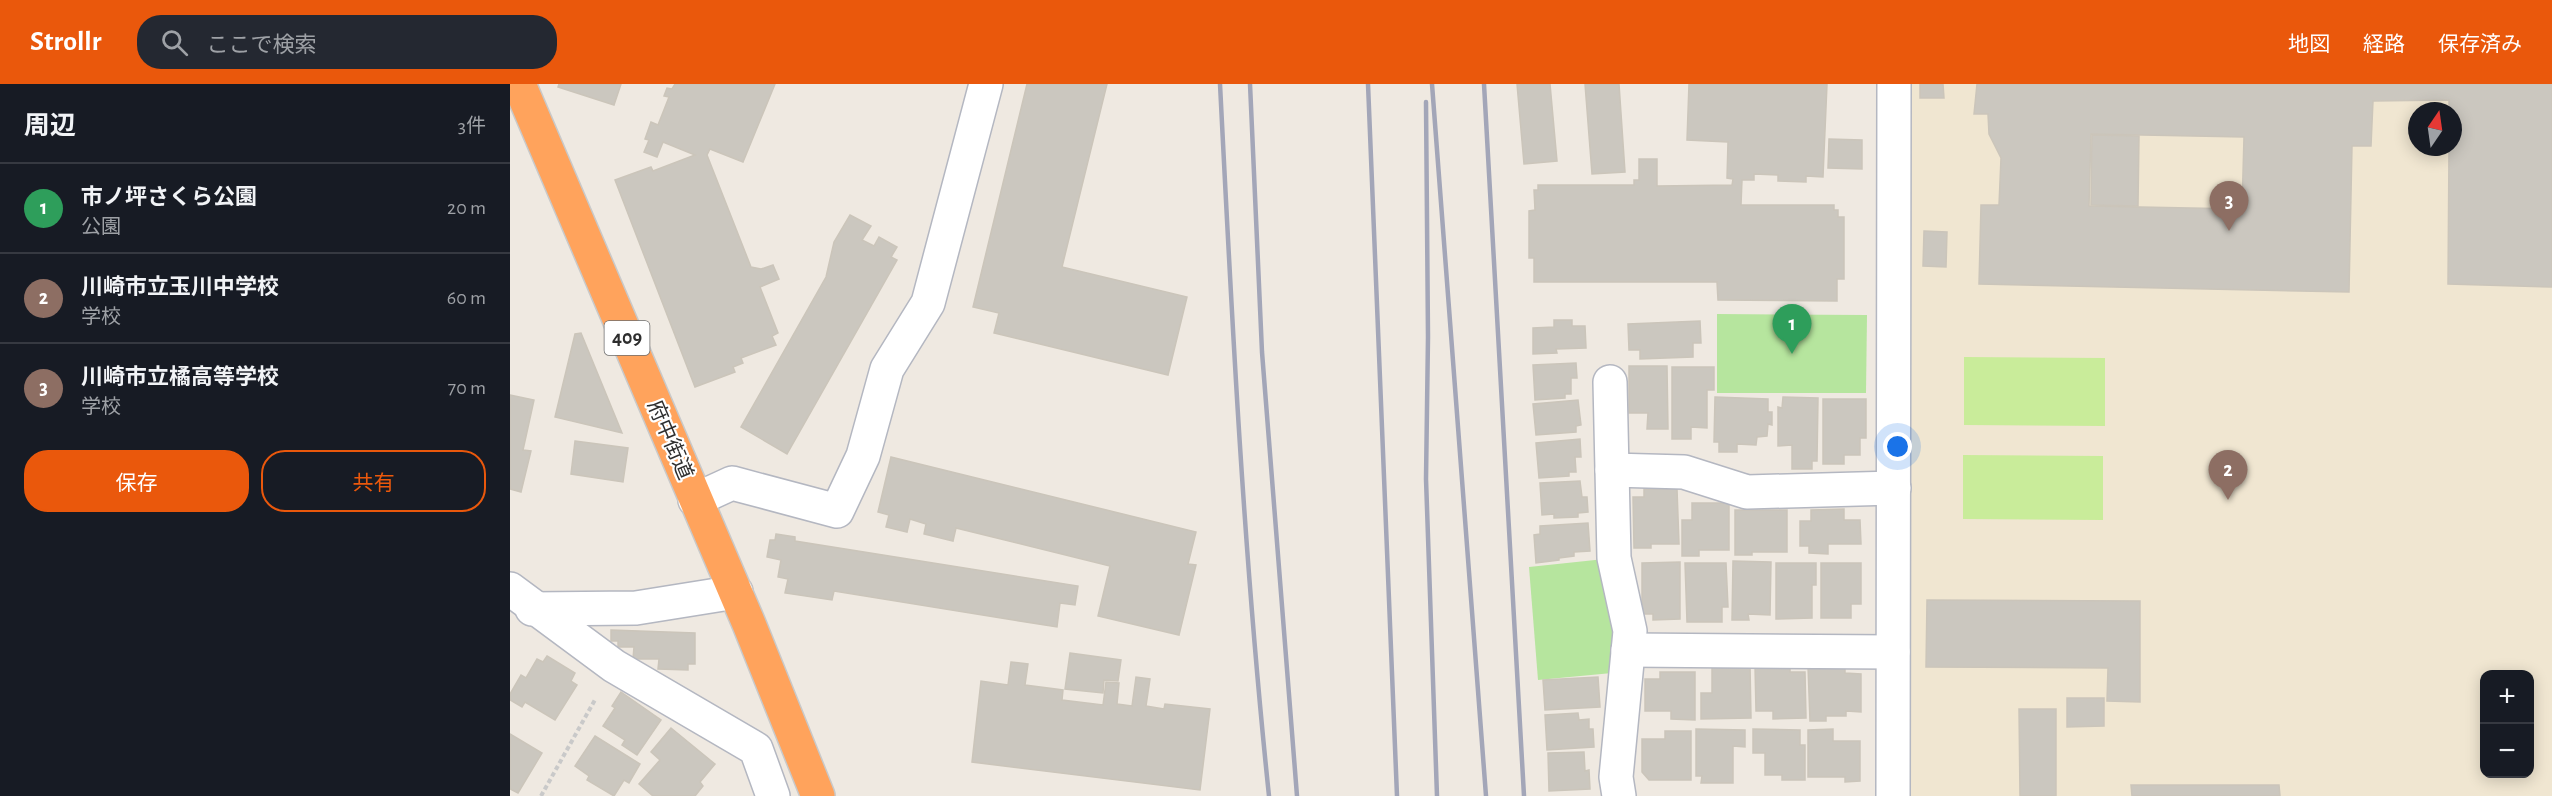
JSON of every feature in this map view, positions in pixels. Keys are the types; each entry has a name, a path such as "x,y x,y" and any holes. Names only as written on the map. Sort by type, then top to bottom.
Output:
{"highway":[{"name":"府中街道","path":"519,84 736,592 818,796"}],"street":[{"path":"695,500 732,483 837,511 862,456 886,369 928,303 986,84"},
{"path":"1893,796 1894,84"},
{"path":"1610,382 1614,558 1630,631 1616,777 1618,796"},
{"path":"1612,470 1684,472 1747,492 1894,488"},
{"path":"510,589 523,609 614,666 756,749 773,796"},
{"path":"523,609 636,608 736,592"},
{"path":"1628,650 1893,652"},
{"path":"756,749 792,729"}],"path":[{"path":"541,796 614,666"}],"shaded area":[{"path":"1908,84 2552,84 2552,796 1902,796"}],"green space":[{"path":"1717,314 1867,315 1866,393 1717,393"},
{"path":"1964,357 2105,358 2105,426 1964,425"},
{"path":"1963,455 2103,456 2103,520 1963,519"},
{"path":"1614,558 1630,631 1612,673 1538,680 1529,567"}],"building":[{"path":"559,84 621,84 614,105 558,87"},
{"path":"675,84 775,84 743,162 710,149 707,155 751,267 761,269 773,265 779,279 760,287 778,333 772,336 776,345 741,358 743,363 733,367 735,372 695,387 615,180 651,167 653,171 695,155 663,142 657,157 644,152 649,140 645,139 651,122 658,125 669,97 664,96 667,88 672,89"},
{"path":"1027,84 1107,84 1062,267 1187,297 1168,375 994,333 999,313 973,307"},
{"path":"1517,84 1550,84 1557,161 1524,164"},
{"path":"1585,84 1619,84 1625,172 1592,174"},
{"path":"1689,84 1827,84 1823,177 1806,176 1806,182 1778,181 1778,175 1754,174 1754,180 1742,180 1741,205 1834,205 1834,210 1838,210 1838,217 1844,217 1844,279 1837,279 1837,301 1718,300 1717,282 1534,282 1534,258 1529,258 1529,211 1535,210 1534,190 1538,190 1538,185 1634,185 1634,180 1639,180 1639,159 1657,159 1657,186 1732,185 1733,179 1727,178 1728,142 1687,140"},
{"path":"1920,84 1943,84 1944,98 1920,98"},
{"path":"1977,84 2552,84 2552,287 2448,284 2449,156 2462,156 2462,102 2449,102 2449,100 2373,101 2371,146 2352,146 2349,292 1979,284 1981,205 1999,205 2001,158 1989,134 1988,114 1974,114","holes":["2091,134 2244,137 2242,209 2089,206"]},
{"path":"2092,135 2139,136 2138,206 2091,205"},
{"path":"1829,139 1862,140 1862,169 1828,168"},
{"path":"850,215 871,226 862,240 874,246 879,237 897,247 891,257 897,260 787,454 741,427 826,277 834,242"},
{"path":"1924,231 1947,232 1946,267 1923,266"},
{"path":"1554,320 1572,320 1572,326 1585,326 1586,348 1556,349 1557,353 1533,354 1533,328 1554,327"},
{"path":"1700,321 1701,343 1693,343 1693,357 1640,359 1640,350 1629,350 1628,324"},
{"path":"581,333 622,433 555,417 575,334"},
{"path":"1576,363 1577,378 1571,378 1571,394 1565,394 1565,398 1535,400 1533,365"},
{"path":"1629,366 1667,366 1668,429 1647,429 1648,413 1629,413"},
{"path":"1672,367 1714,367 1714,390 1707,390 1707,428 1691,427 1691,439 1672,439"},
{"path":"510,395 534,400 523,450 531,451 521,492 510,489"},
{"path":"1715,397 1768,399 1768,412 1772,412 1772,425 1768,424 1767,436 1757,437 1756,445 1737,444 1737,452 1719,452 1719,442 1714,442"},
{"path":"1783,397 1818,398 1817,461 1812,461 1812,469 1792,469 1792,445 1778,446 1778,407 1782,408"},
{"path":"1823,399 1866,399 1866,438 1860,438 1860,455 1844,455 1844,464 1823,464"},
{"path":"1578,400 1581,425 1576,426 1576,432 1536,435 1533,404"},
{"path":"1580,439 1581,457 1575,457 1576,472 1569,472 1569,476 1539,478 1536,443"},
{"path":"575,441 628,448 623,482 571,474"},
{"path":"891,457 1196,532 1188,564 1196,565 1179,635 1098,616 1110,566 956,528 953,541 924,534 926,524 910,519 907,532 886,527 889,515 878,512"},
{"path":"1580,481 1582,497 1587,497 1588,512 1578,513 1578,517 1554,518 1554,514 1542,515 1540,483"},
{"path":"1644,489 1677,489 1679,544 1651,544 1651,548 1634,548 1633,497 1644,497"},
{"path":"1692,503 1729,503 1729,550 1699,550 1699,556 1682,556 1682,520 1692,520"},
{"path":"1844,509 1844,520 1860,520 1861,544 1828,544 1828,554 1809,553 1809,546 1800,546 1800,521 1811,521 1811,510"},
{"path":"1735,510 1787,510 1787,552 1752,552 1752,555 1735,555"},
{"path":"1588,523 1590,551 1574,552 1574,556 1536,563 1534,535 1540,534 1540,526"},
{"path":"776,534 795,537 795,541 1078,586 1075,605 1060,603 1057,627 834,591 832,600 785,593 788,579 778,577 781,560 767,557 770,540 775,540"},
{"path":"1733,561 1771,562 1770,615 1748,614 1749,620 1732,620"},
{"path":"1680,562 1680,619 1653,620 1653,614 1642,614 1642,563"},
{"path":"1685,563 1726,563 1728,607 1722,607 1722,622 1687,622"},
{"path":"1776,563 1816,563 1816,585 1812,585 1812,618 1776,619"},
{"path":"1821,563 1861,563 1861,604 1851,604 1851,618 1821,618"},
{"path":"1927,600 2140,601 2140,702 2107,701 2108,668 1926,667"},
{"path":"611,630 695,633 695,664 688,664 688,670 658,669 659,659 633,659 634,647 618,647 618,641 611,641"},
{"path":"1070,653 1121,660 1118,681 1104,680 1103,693 1065,689"},
{"path":"547,656 575,673 571,681 577,685 555,720 525,702 522,707 510,700 510,694 521,675 526,678 537,659 543,662"},
{"path":"1011,662 1028,664 1025,685 1063,690 1062,700 1103,705 1106,682 1119,683 1117,704 1132,706 1136,677 1150,679 1146,706 1164,709 1165,704 1210,709 1200,790 972,762 981,681 1008,685"},
{"path":"1750,665 1751,718 1701,719 1701,693 1712,693 1712,666"},
{"path":"1790,665 1790,672 1805,672 1806,718 1773,719 1773,711 1756,711 1755,666"},
{"path":"1808,666 1845,666 1845,673 1861,674 1861,712 1846,711 1846,716 1826,716 1826,721 1810,721"},
{"path":"1660,672 1695,672 1695,720 1671,719 1671,711 1645,711 1645,679 1660,679"},
{"path":"1598,677 1600,707 1545,710 1543,680"},
{"path":"621,692 661,720 637,755 622,745 625,740 603,726 615,708 612,706"},
{"path":"2067,698 2104,698 2104,726 2067,727"},
{"path":"2019,709 2056,709 2056,796 2020,796"},
{"path":"1578,713 1579,720 1589,719 1589,729 1593,729 1594,747 1547,750 1545,715"},
{"path":"671,728 715,764 700,782 703,786 695,796 653,796 639,784 660,760 651,752"},
{"path":"1696,729 1745,730 1745,747 1733,746 1733,783 1701,783 1702,776 1696,776"},
{"path":"1753,729 1800,730 1800,745 1805,745 1805,780 1782,780 1782,775 1765,775 1765,753 1753,753"},
{"path":"1833,729 1833,741 1860,741 1860,781 1845,782 1845,777 1808,777 1808,730"},
{"path":"1665,731 1691,731 1691,780 1649,780 1642,772 1642,739 1665,739"},
{"path":"510,734 542,753 518,793 510,789"},
{"path":"595,736 640,764 629,783 624,780 614,796 587,780 589,776 575,766"},
{"path":"1584,752 1585,771 1589,770 1590,789 1549,791 1548,753"},
{"path":"2131,785 2279,785 2280,796 2132,796"}],"railway":[{"path":"1220,84 1234,351 1252,618 1269,796"},
{"path":"1250,84 1262,352 1297,796"},
{"path":"1368,84 1397,796"},
{"path":"1432,84 1486,796"},
{"path":"1484,84 1524,796"},
{"path":"1426,102 1428,337 1426,479 1437,796"}],"place":[{"name":"川崎市立橘高等学校","path":"2229,231"},
{"name":"市ノ坪さくら公園","path":"1792,354"},
{"name":"川崎市立玉川中学校","path":"2228,500"}]}
